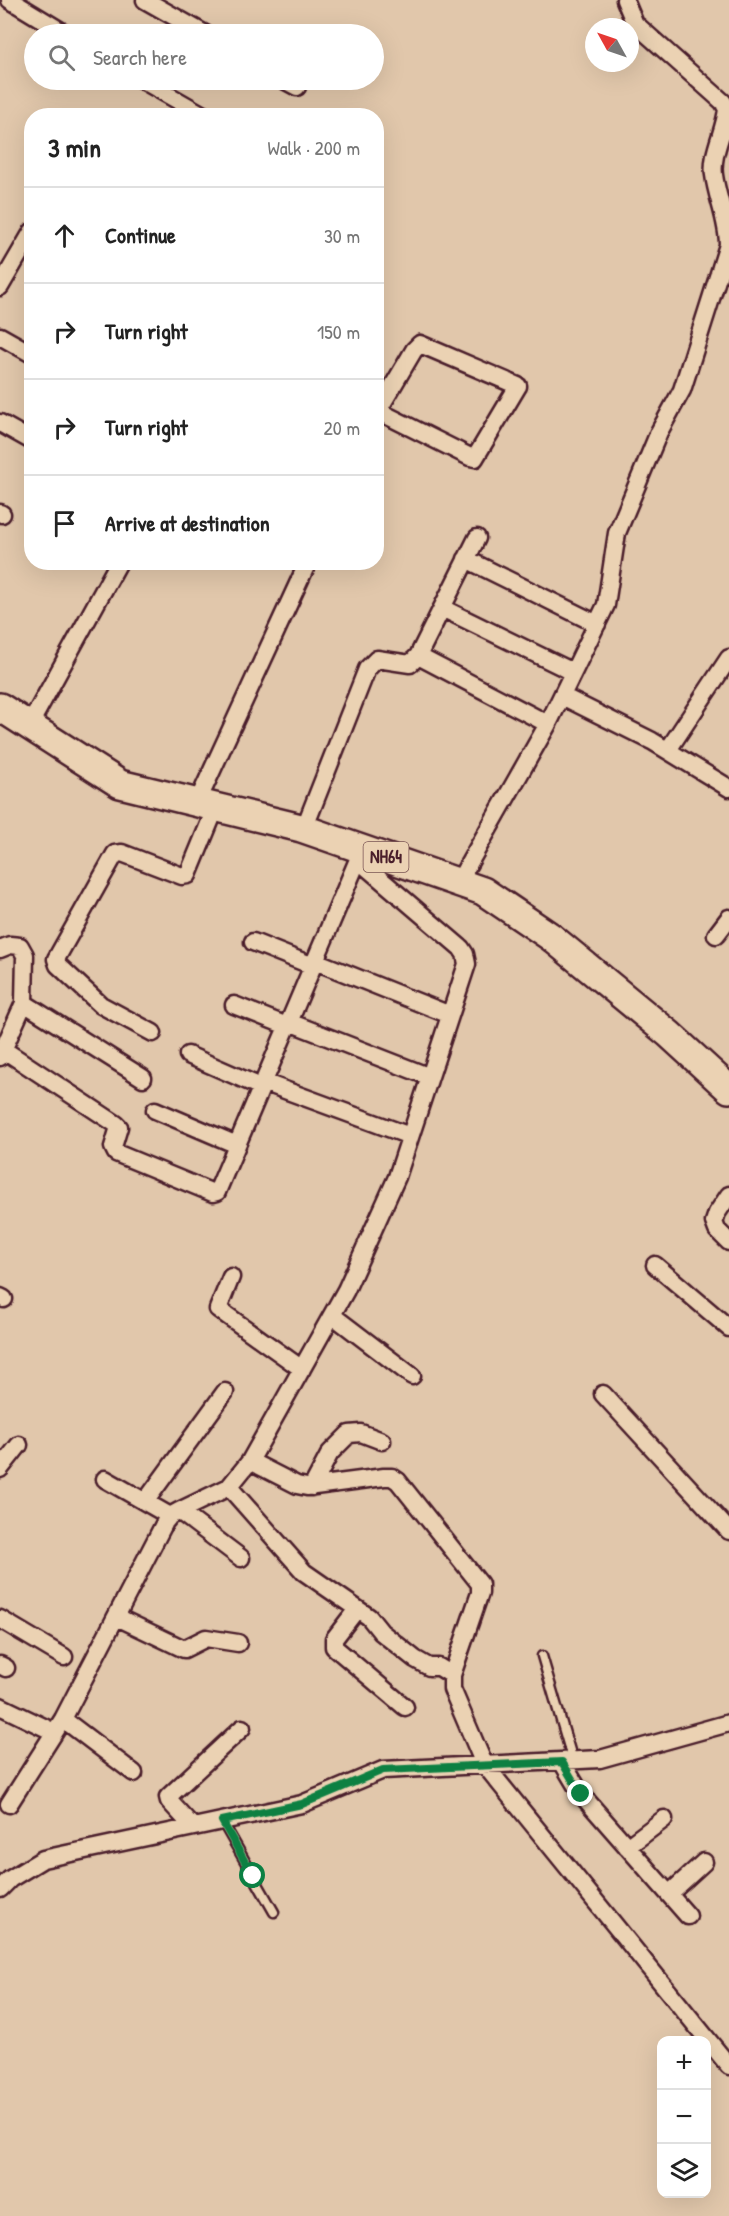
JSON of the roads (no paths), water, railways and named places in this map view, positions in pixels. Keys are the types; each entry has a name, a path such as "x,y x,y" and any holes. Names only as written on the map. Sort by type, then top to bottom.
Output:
{"highway":[{"name":"NH64","path":"0,707 120,784 304,829 360,854 459,881 483,891 551,937 669,1034 729,1089"}],"street":[{"path":"10,0 50,24"},
{"path":"145,0 187,24"},
{"path":"459,881 548,724 597,624 609,594 614,542 617,533 659,432 682,390 728,245 728,234 714,174 714,163 728,109 635,24 625,0"},
{"path":"160,90 191,108"},
{"path":"0,287 24,257"},
{"path":"0,336 24,350"},
{"path":"384,401 414,350 420,344 518,386 475,458 384,416"},
{"path":"0,423 24,436"},
{"path":"304,829 367,669 377,659 410,664 418,657 477,538"},
{"path":"466,559 597,624"},
{"path":"29,726 114,570"},
{"path":"153,1033 94,1000 58,965 56,959 115,854 122,853 182,876 188,875 206,805 305,570"},
{"path":"442,608 573,672"},
{"path":"418,657 548,724"},
{"path":"668,750 729,658"},
{"path":"562,696 668,750 729,788"},
{"path":"0,949 10,945 20,946 25,955 24,1003 2,1053 116,1124 119,1128 113,1147 116,1153 213,1193 217,1192 360,854 461,948 467,964 391,1191 332,1315 250,1461 229,1487 174,1514 59,1726 9,1804"},
{"path":"716,935 729,918"},
{"path":"253,942 450,1015"},
{"path":"24,1003 142,1078"},
{"path":"234,1005 430,1077"},
{"path":"188,1056 410,1136"},
{"path":"154,1110 237,1145"},
{"path":"729,1195 714,1222 717,1230 729,1242"},
{"path":"655,1265 729,1328"},
{"path":"231,1277 218,1309 302,1369"},
{"path":"332,1315 412,1376"},
{"path":"145,1502 225,1392"},
{"path":"603,1394 729,1531"},
{"path":"312,1486 330,1453 349,1434 361,1433 382,1441"},
{"path":"0,1469 19,1445"},
{"path":"250,1461 297,1485 312,1486 392,1477 398,1481 477,1577 480,1593 452,1675 452,1689 484,1764 729,2066"},
{"path":"105,1479 145,1502 174,1514 242,1558"},
{"path":"229,1487 297,1566 369,1617 381,1632 415,1659 452,1675"},
{"path":"357,1609 334,1639 334,1647 405,1707"},
{"path":"117,1617 184,1649 206,1638 238,1643"},
{"path":"0,1619 64,1657"},
{"path":"0,1706 59,1726 134,1773"},
{"path":"0,1889 10,1879 42,1859 302,1804 383,1770 600,1760 729,1723"},
{"path":"193,1827 168,1801 168,1797 242,1728"},
{"path":"567,1761 581,1794 688,1916"},
{"path":"627,1847 664,1819"},
{"path":"669,1894 704,1862"}],"lane":[{"path":"542,1656 567,1761"},
{"path":"222,1821 274,1912"}]}
